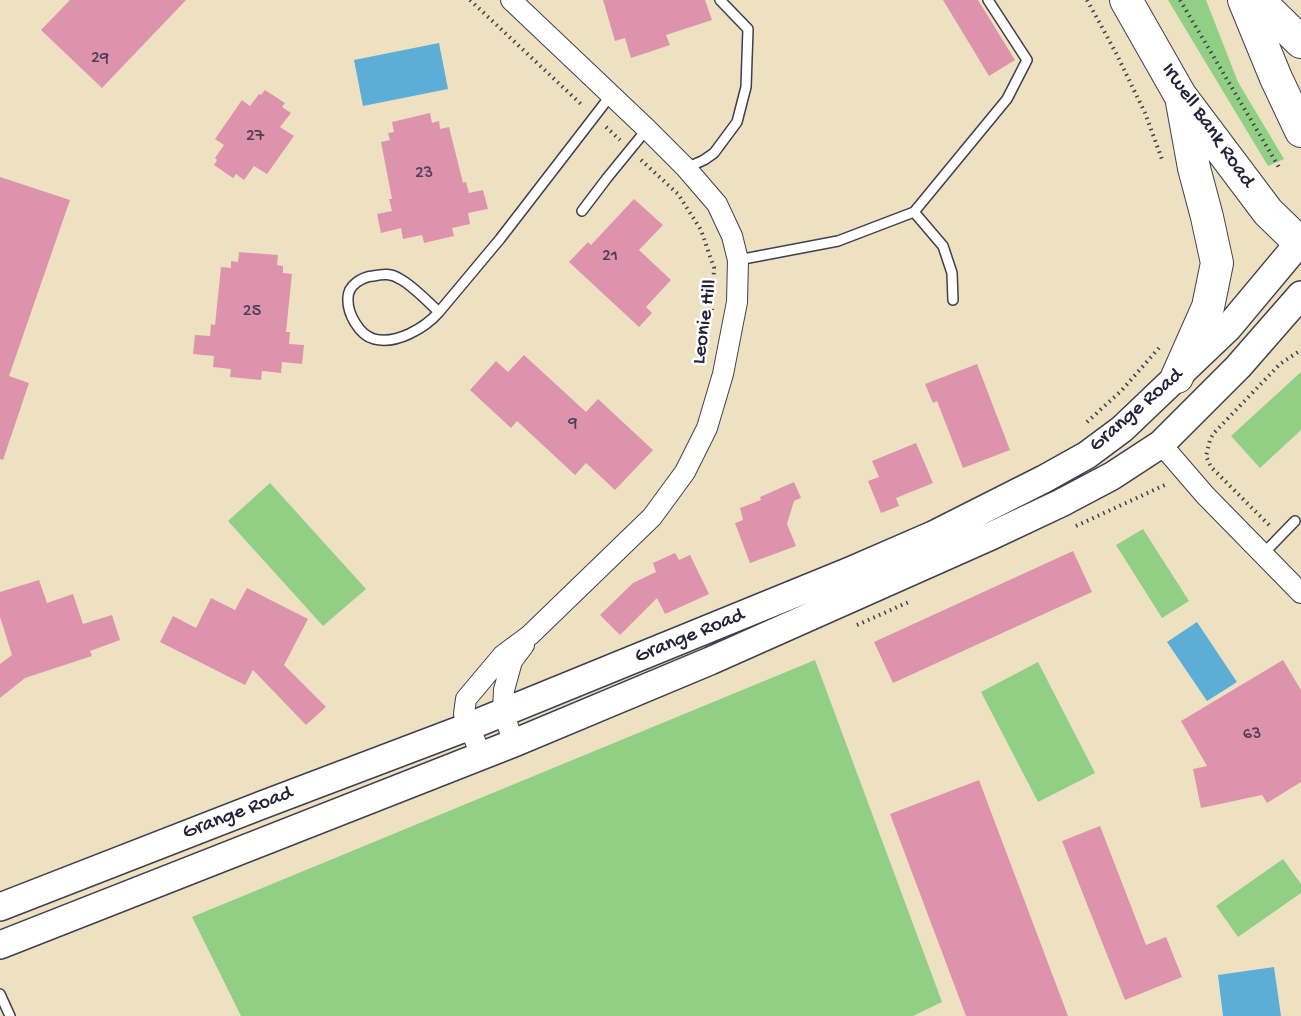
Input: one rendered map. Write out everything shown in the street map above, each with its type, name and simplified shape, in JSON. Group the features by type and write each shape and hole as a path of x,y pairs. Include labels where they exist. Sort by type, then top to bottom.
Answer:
{"main road":[{"name":"Irwell Bank Road","path":"1126,0 1180,95 1268,212 1300,243"},
{"path":"1244,0 1301,131"},
{"path":"1258,0 1301,42"},
{"path":"1177,377 1208,307 1217,263 1208,217 1194,168 1180,95"},
{"name":"Grange Road","path":"0,907 469,726 840,576 933,535 1044,479 1087,455 1122,429 1228,328 1300,243"},
{"name":"Grange Road","path":"0,945 514,743 710,661 1062,503 1112,476 1161,444 1238,367 1301,295"}],"street":[{"name":"Leonie Hill","path":"481,755 464,714 466,699 503,655 530,635 652,517 685,472 707,428 723,374 737,302 738,260 732,236 717,204 686,168 647,129 511,0"},
{"path":"1161,444 1205,495 1301,592"},
{"name":"Leonie Hill","path":"514,743 503,712 504,690 512,661 530,635"}],"lane":[{"path":"686,168 714,153 737,122 746,87 748,29 720,0"},
{"path":"738,260 838,241 914,212 1007,99 1027,60 988,0"},
{"path":"439,312 400,279 387,274 365,277 354,284 348,297 351,315 360,331 373,339 390,340 411,334 432,319 439,312 500,240 610,95"},
{"path":"582,211 647,129"},
{"path":"914,212 943,246 952,273 953,300"},
{"path":"1263,554 1295,521"},
{"path":"0,994 10,1016"}],"path":[{"path":"470,0 678,194 701,230 714,268 712,312"},
{"path":"1087,0 1145,113 1166,168"},
{"path":"1180,0 1280,169"},
{"path":"1280,537 1211,466 1206,456 1213,434 1280,364 1301,350"}],"green space":[{"path":"1168,0 1206,0 1238,82 1284,159 1268,166"},
{"path":"1301,372 1301,430 1260,468 1231,436"},
{"path":"270,483 366,589 323,626 228,521"},
{"path":"1143,529 1189,601 1162,618 1116,545"},
{"path":"815,660 942,1002 913,1016 241,1016 192,917"},
{"path":"1038,662 1095,773 1038,802 981,692"},
{"path":"1283,859 1301,884 1301,893 1238,937 1216,906"}],"water":[{"path":"439,43 448,89 363,106 354,60"},
{"path":"1197,622 1237,682 1207,701 1167,642"},
{"path":"1274,967 1281,1016 1223,1016 1218,975"}],"building":[{"path":"70,0 186,0 102,88 41,30"},
{"path":"603,0 705,0 712,20 666,35 670,45 631,58 625,38 615,41"},
{"path":"943,0 978,0 1015,60 989,76"},
{"path":"265,90 285,103 282,107 291,113 280,127 294,136 267,174 254,166 244,180 236,174 233,178 214,165 217,160 215,158 224,145 215,139 242,100 250,106"},
{"path":"430,113 432,123 439,121 440,129 449,127 463,183 466,182 469,193 483,190 488,209 468,213 470,224 452,228 454,236 424,243 422,235 403,239 401,228 381,233 377,214 392,211 389,199 392,199 381,142 390,140 388,133 394,132 392,122"},
{"path":"0,177 70,200 9,376 29,383 3,460 0,459"},
{"path":"634,199 663,225 639,250 671,280 646,307 652,313 639,327 569,262 588,242 591,245"},
{"path":"239,252 278,255 277,265 283,266 283,273 292,274 286,332 290,332 289,344 304,345 302,364 282,362 281,373 262,371 261,380 230,377 231,369 213,367 214,356 193,354 195,335 210,336 211,324 215,325 221,267 231,268 231,261 238,262"},
{"path":"524,355 586,412 598,399 653,450 615,490 586,463 575,475 517,421 511,428 470,390 496,361 508,372"},
{"path":"977,364 1010,450 963,468 937,401 933,403 925,384"},
{"path":"916,443 933,483 896,498 899,506 881,513 868,481 879,477 872,461"},
{"path":"794,482 801,498 794,501 787,524 796,546 750,563 735,523 743,520 740,508 761,500 760,497"},
{"path":"1073,551 1092,592 893,683 874,642"},
{"path":"675,553 679,560 690,555 709,594 665,614 657,598 620,635 600,615 633,583 656,572 653,563"},
{"path":"39,580 47,603 73,594 83,624 112,615 120,640 90,651 92,656 25,678 0,698 0,664 12,655 0,617 0,592"},
{"path":"247,588 308,619 284,665 326,707 306,725 253,670 245,685 160,642 173,616 196,628 211,598 235,610"},
{"path":"1283,660 1301,690 1301,782 1267,803 1262,795 1201,808 1193,769 1207,766 1181,721"},
{"path":"979,780 1068,1016 966,1016 890,814"},
{"path":"1100,826 1146,945 1166,937 1182,977 1125,1000 1062,841"}]}
